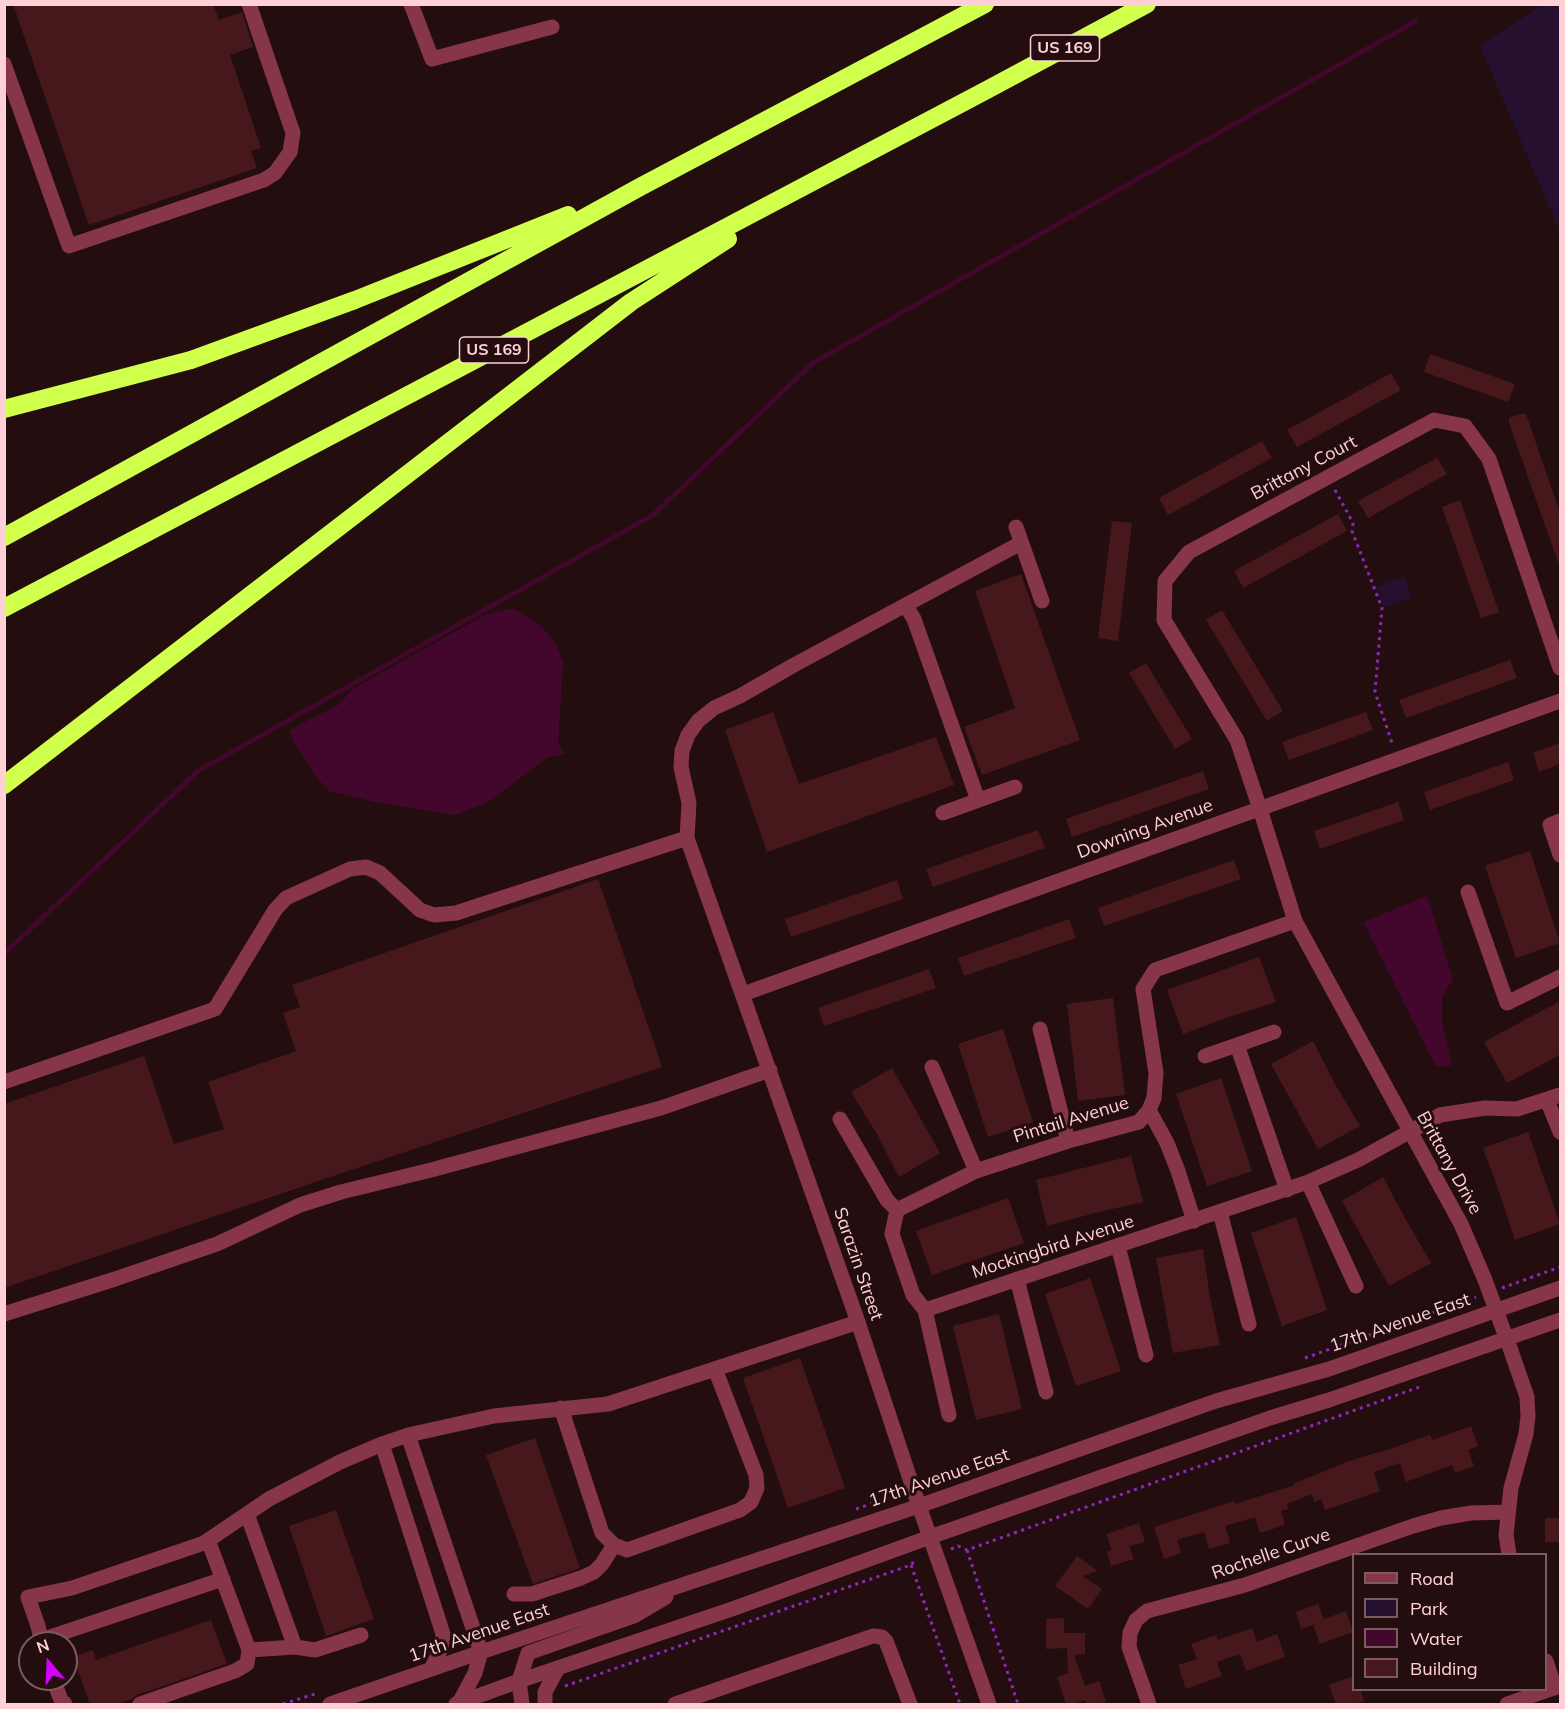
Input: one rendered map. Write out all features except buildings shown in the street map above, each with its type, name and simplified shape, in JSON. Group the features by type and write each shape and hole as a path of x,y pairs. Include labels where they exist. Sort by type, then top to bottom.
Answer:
{"highway":[{"path":"4,537 640,187 985,4"},
{"name":"US 169","path":"4,608 983,93 1147,4"},
{"path":"4,785 631,302 762,216 983,93"},
{"path":"4,410 191,360 356,300 640,187"}],"street":[{"path":"5,67 69,246 264,180 275,172 290,152 293,133 249,4"},
{"path":"411,4 432,59 552,27"},
{"name":"Brittany Court","path":"1260,809 1237,740 1164,620 1165,581 1189,552 1434,420 1465,426 1489,459 1560,668"},
{"path":"1016,527 1042,601"},
{"path":"4,1082 215,1009 275,910 286,898 350,869 366,867 380,873 420,910 434,915 456,913 687,838 689,803 681,767 682,751 688,735 698,721 714,708 1021,543"},
{"path":"906,606 914,619 978,800"},
{"name":"Downing Avenue","path":"743,994 1560,701"},
{"path":"943,813 1015,787"},
{"name":"Brittany Drive","path":"1260,809 1295,921 1461,1224 1497,1310 1527,1397 1526,1434 1507,1512 1506,1535 1509,1553"},
{"path":"1555,823 1560,855"},
{"name":"Sarazin Street","path":"687,838 858,1322 919,1506 989,1704"},
{"path":"1468,892 1507,1003 1560,977"},
{"name":"Pintail Avenue","path":"897,1210 976,1171 1068,1141 1139,1122 1149,1110 1154,1098 1156,1073 1143,989 1155,970 1295,921"},
{"path":"1040,1029 1068,1141"},
{"path":"1205,1056 1274,1032"},
{"path":"1237,1045 1287,1190"},
{"path":"932,1067 976,1171"},
{"path":"4,1314 217,1244 300,1205 385,1180 431,1170 661,1108 770,1070"},
{"path":"1554,1098 1560,1132"},
{"name":"Mockingbird Avenue","path":"925,1310 1287,1190 1358,1160 1440,1114 1485,1108 1517,1109 1554,1098"},
{"path":"1149,1110 1167,1143 1194,1221"},
{"path":"840,1119 887,1200 897,1210 892,1234 913,1295 925,1310 949,1415"},
{"path":"1308,1182 1356,1286"},
{"path":"1220,1212 1250,1324"},
{"path":"1118,1246 1146,1355"},
{"path":"1017,1279 1046,1392"},
{"name":"17th Avenue East","path":"330,1704 919,1506 1216,1401 1329,1369 1560,1288"},
{"path":"458,1704 1270,1418 1329,1400 1560,1320"},
{"path":"39,1631 28,1597 72,1588 204,1543 279,1493 382,1444 408,1435 494,1416 608,1404 858,1322"},
{"path":"561,1408 602,1533 614,1545 627,1550 740,1510 750,1502 757,1488 756,1475 715,1369"},
{"path":"408,1435 481,1652 475,1674 458,1704"},
{"path":"382,1444 443,1634 441,1649 431,1669"},
{"name":"Rochelle Curve","path":"1149,1704 1129,1647 1130,1633 1136,1620 1147,1611 1245,1585 1441,1518 1471,1513 1507,1512"},
{"path":"247,1514 295,1647"},
{"path":"140,1704 235,1671 247,1664 249,1650 208,1540"},
{"path":"514,1594 532,1594 582,1578 594,1572 602,1564 614,1545"},
{"path":"73,1631 223,1579"},
{"path":"522,1704 519,1681 528,1653 634,1616 694,1581"},
{"path":"249,1650 295,1647 315,1650 361,1635"},
{"path":"675,1704 873,1636 882,1637 886,1641 910,1704"},
{"path":"1547,1665 1558,1687"},
{"path":"545,1704 546,1692 558,1668"},
{"path":"58,1691 65,1704"},
{"path":"1507,1704 1546,1691"}],"path":[{"path":"1328,477 1353,523 1352,531 1382,608 1375,692 1397,759"},
{"path":"958,1546 967,1550 1422,1386"},
{"path":"967,1550 1018,1704"},
{"path":"911,1565 960,1704"}],"green space":[{"path":"1542,5 1560,5 1560,232 1480,46"},
{"path":"1404,577 1412,597 1384,608 1376,587"}],"water":[{"path":"513,608 542,627 556,643 563,664 558,744 565,754 548,757 488,802 455,815 379,803 329,791 318,779 293,741 290,731 338,705 354,688 483,616"},
{"path":"1427,896 1453,979 1442,998 1442,1022 1452,1065 1436,1067 1363,922"}],"waterway":[{"path":"4,954 198,771 653,515 813,363 1416,21"}]}
